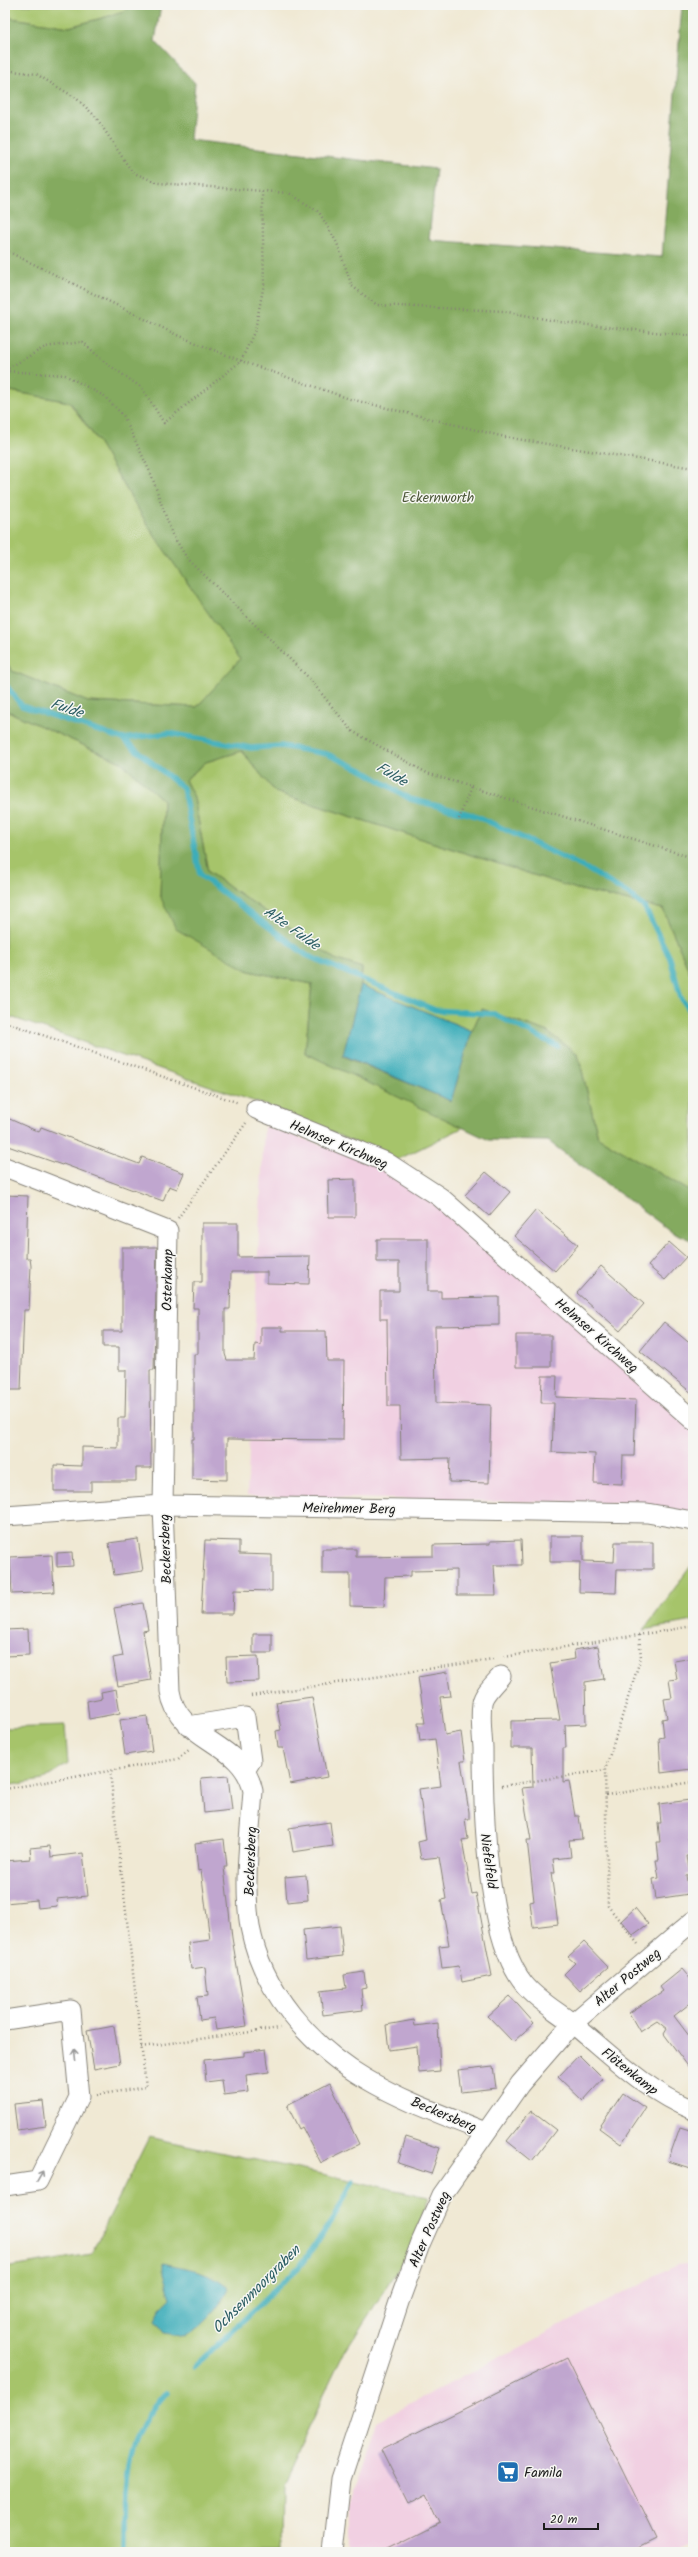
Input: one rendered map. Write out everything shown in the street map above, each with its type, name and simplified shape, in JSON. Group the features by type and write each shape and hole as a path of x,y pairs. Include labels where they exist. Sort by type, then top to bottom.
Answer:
{"street":[{"name":"Helmser Kirchweg","path":"256,1109 386,1162 440,1197 693,1420"},
{"name":"Osterkamp","path":"5,1167 168,1231 163,1505"},
{"name":"Meirehmer Berg","path":"5,1516 163,1505 647,1513 693,1521"},
{"name":"Beckersberg","path":"163,1505 170,1691 178,1713 188,1726 230,1754 246,1769 253,1791 248,1878 252,1932 262,1965 272,1986 300,2025 320,2044 366,2079 432,2111 485,2132"},
{"name":"Niefelfeld","path":"501,1676 482,1701 484,1834 498,1917 505,1943 523,1983 536,1997 572,2024"},
{"path":"188,1726 245,1717 251,1761 246,1769"},
{"name":"Alter Postweg","path":"333,2552 341,2479 399,2302 421,2242 442,2195 520,2084 572,2024 693,1921"},
{"path":"5,2020 71,2010 79,2097 38,2181 5,2186"},
{"name":"Flötenkamp","path":"572,2024 632,2076 661,2095 693,2110"}],"path":[{"path":"5,70 36,74 76,98 96,117 132,172 158,183 289,194 319,212 337,243 352,286 377,305 503,311 560,322 693,336"},
{"path":"5,370 44,347 83,342 102,360 142,388 164,423 241,360 255,330 264,284 262,191"},
{"path":"5,250 179,336 350,399 505,437 693,468"},
{"path":"5,370 65,375 104,396 123,415 151,474 172,534 187,558 308,677 352,731 427,773 693,858"},
{"path":"459,819 471,787"},
{"path":"5,1022 256,1109 168,1231"},
{"path":"252,1696 693,1626"},
{"path":"639,1635 641,1658 605,1770 608,1906 650,1958"},
{"path":"5,1789 178,1759 204,1737"},
{"path":"483,1788 605,1770"},
{"path":"79,2097 146,2087 110,1772"},
{"path":"606,1795 693,1782"},
{"path":"141,2047 300,2025"}],"shaded area":[{"path":"264,1126 386,1166 441,1205 693,1417 693,1513 643,1504 247,1496"},
{"path":"693,2263 693,2541 671,2552 348,2552 348,2503 376,2422 677,2265"}],"green space":[{"path":"5,5 130,5 124,12 69,27 5,17"},
{"name":"Eckernworth","path":"130,5 161,5 155,41 195,83 190,140 436,169 429,240 662,257 682,5 693,5 693,980 663,909 577,889 275,792 242,751 206,762 185,780 194,797 208,872 335,959 362,968 361,985 343,1056 451,1101 472,1031 482,1009 546,1031 578,1054 598,1137 693,1193 693,1241 672,1232 548,1141 489,1140 305,1053 312,984 249,971 176,929 160,896 163,800 121,762 5,710 5,660 12,671 88,702 197,707 240,659 150,529 97,440 70,402 5,390 5,17 69,27 124,12"},
{"path":"5,390 69,402 97,440 150,529 241,659 197,707 88,702 12,671 5,660"},
{"path":"5,710 121,762 163,800 160,896 249,971 312,984 305,1053 464,1127 397,1160 276,1109 5,1015"},
{"path":"242,751 275,792 577,889 663,909 693,980 693,1193 598,1137 578,1054 546,1031 482,1009 472,1031 361,985 362,968 335,959 208,872 194,797 185,780 206,762"},
{"path":"693,1563 693,1621 644,1630"},
{"path":"65,1726 68,1764 43,1780 5,1786 5,1728"},
{"path":"149,2137 429,2197 411,2249 341,2358 282,2483 281,2552 5,2552 5,2268 91,2254"}],"water":[{"path":"361,985 472,1031 451,1101 343,1055"},
{"path":"163,2263 198,2271 214,2277 229,2288 221,2302 210,2316 185,2337 164,2333 155,2321 161,2308 171,2298 163,2274"}],"building":[{"path":"5,1117 39,1132 41,1127 139,1164 142,1157 184,1173 177,1189 169,1186 163,1201 63,1164 62,1165 5,1145"},
{"path":"486,1172 510,1192 489,1216 465,1195"},
{"path":"355,1179 355,1217 329,1217 328,1180"},
{"path":"5,1195 28,1196 26,1258 30,1258 31,1266 29,1310 24,1310 21,1390 5,1390"},
{"path":"536,1210 578,1245 555,1271 514,1236"},
{"path":"202,1223 238,1223 238,1257 310,1256 309,1284 267,1283 267,1272 231,1272 230,1309 225,1309 225,1354 227,1360 254,1360 255,1344 261,1345 261,1327 282,1327 282,1331 326,1331 327,1361 344,1361 343,1440 227,1439 227,1480 192,1479 192,1439 194,1439 194,1354 198,1354 198,1308 193,1308 194,1282 202,1282"},
{"path":"377,1239 428,1239 428,1291 441,1291 441,1298 499,1297 499,1325 435,1326 436,1403 491,1405 489,1483 449,1482 450,1458 401,1459 400,1406 388,1406 387,1319 380,1319 380,1291 399,1291 399,1262 377,1262"},
{"path":"669,1242 686,1257 665,1280 648,1266"},
{"path":"122,1247 157,1247 154,1370 150,1370 151,1468 136,1468 136,1481 91,1481 91,1491 54,1491 54,1465 82,1466 82,1447 118,1448 118,1418 125,1418 126,1370 119,1370 119,1347 103,1347 103,1331 122,1331"},
{"path":"601,1266 644,1304 620,1331 577,1293"},
{"path":"664,1322 693,1346 693,1394 640,1351"},
{"path":"516,1335 551,1335 551,1367 516,1367"},
{"path":"542,1376 557,1376 556,1397 636,1400 634,1456 623,1456 622,1484 594,1483 595,1454 552,1452 554,1403 541,1403"},
{"path":"550,1536 583,1536 583,1561 614,1562 615,1542 653,1542 653,1569 617,1569 616,1593 579,1592 580,1562 550,1562"},
{"path":"138,1539 143,1571 114,1575 109,1543"},
{"path":"205,1540 239,1541 239,1554 272,1555 272,1591 234,1590 233,1614 201,1614"},
{"path":"521,1540 522,1565 494,1565 496,1595 457,1595 457,1570 411,1571 411,1576 385,1577 384,1607 350,1606 350,1574 322,1574 322,1549 356,1549 356,1557 433,1556 433,1545 490,1544 490,1541"},
{"path":"72,1552 73,1566 57,1567 57,1553"},
{"path":"52,1555 54,1592 12,1594 10,1557"},
{"path":"143,1603 148,1630 143,1631 151,1680 118,1686 113,1658 123,1656 114,1608"},
{"path":"28,1629 29,1655 5,1656 5,1630"},
{"path":"253,1634 272,1634 272,1653 253,1653"},
{"path":"598,1646 604,1679 585,1682 586,1724 565,1725 566,1748 563,1748 563,1782 569,1781 575,1816 579,1816 582,1839 569,1840 571,1857 553,1859 555,1873 551,1873 558,1924 533,1927 530,1902 534,1901 527,1840 531,1840 522,1788 533,1787 532,1748 511,1748 511,1721 560,1720 550,1663 575,1659 574,1650"},
{"path":"258,1656 259,1681 227,1682 226,1657"},
{"path":"693,1658 693,1752 689,1752 691,1769 661,1773 659,1738 664,1737 662,1719 667,1718 664,1699 672,1698 669,1680 677,1679 674,1661"},
{"path":"447,1672 451,1696 440,1697 445,1735 461,1732 465,1761 461,1761 469,1812 469,1819 465,1819 468,1839 462,1840 472,1894 476,1893 492,1976 462,1982 459,1966 442,1968 439,1946 449,1945 441,1900 446,1899 439,1857 421,1859 418,1842 426,1840 419,1789 441,1786 435,1739 420,1741 418,1723 425,1723 418,1677"},
{"path":"116,1689 120,1713 89,1719 87,1701 102,1698 101,1692"},
{"path":"312,1697 327,1777 290,1784 283,1748 278,1748 276,1731 281,1730 276,1702"},
{"path":"147,1716 152,1751 125,1755 120,1720"},
{"path":"228,1776 232,1810 204,1813 201,1778"},
{"path":"690,1800 692,1837 688,1838 691,1856 687,1856 690,1874 686,1875 689,1894 656,1899 653,1879 659,1878 656,1860 659,1860 657,1842 660,1842 658,1823 661,1823 659,1804"},
{"path":"330,1822 333,1846 293,1852 289,1828"},
{"path":"224,1839 227,1867 224,1867 232,1938 247,2026 216,2030 214,2018 200,2020 197,1997 208,1996 205,1967 191,1969 188,1943 210,1940 201,1870 198,1871 195,1843"},
{"path":"50,1846 51,1857 83,1853 88,1896 56,1899 57,1906 38,1908 37,1900 5,1903 5,1861 31,1859 30,1848"},
{"path":"306,1875 308,1900 287,1902 285,1877"},
{"path":"635,1908 648,1924 633,1935 621,1921"},
{"path":"340,1926 343,1956 306,1960 303,1930"},
{"path":"584,1942 608,1967 580,1991 564,1974 575,1963 568,1957"},
{"path":"682,1969 693,1982 693,2001 674,2016 693,2041 693,2073 664,2034 667,2029 657,2021 640,2032 629,2013 663,1991 660,1987"},
{"path":"364,1972 366,1988 361,1989 363,2010 323,2015 320,1991 346,1988 344,1975"},
{"path":"510,1996 534,2023 513,2042 488,2016"},
{"path":"414,2020 415,2026 438,2023 440,2071 419,2073 417,2046 389,2050 386,2025"},
{"path":"114,2026 120,2064 94,2069 87,2031"},
{"path":"266,2049 269,2072 246,2075 248,2092 224,2095 222,2080 206,2082 204,2060 244,2056 244,2052"},
{"path":"579,2055 603,2079 583,2101 558,2077"},
{"path":"493,2066 496,2088 461,2092 458,2070"},
{"path":"330,2083 359,2144 321,2163 302,2127 299,2129 287,2105"},
{"path":"623,2093 645,2108 621,2144 599,2128"},
{"path":"43,2101 46,2126 17,2130 14,2104"},
{"path":"531,2111 556,2130 532,2161 507,2141"},
{"path":"680,2127 693,2131 693,2169 668,2161"},
{"path":"406,2137 440,2148 431,2174 398,2163"},
{"name":"Famila","path":"567,2358 656,2539 630,2552 380,2552 440,2522 427,2494 408,2504 381,2450"}],"waterway":[{"name":"Fulde","path":"5,684 22,706 123,739 169,733 251,748 281,746 327,754 364,771 410,799 477,816 587,869 630,895 645,908 670,958 681,998 693,1015"},
{"name":"Alte Fulde","path":"123,739 183,788 200,875 306,955 435,1010 494,1014 557,1046"},
{"name":"Ochsenmoorgraben","path":"194,2367 300,2266 331,2223 353,2181"},
{"name":"Ochsenmoorgraben","path":"125,2552 126,2486 133,2448 152,2411 167,2392"}],"place":[{"name":"Famila","path":"508,2472"}]}
